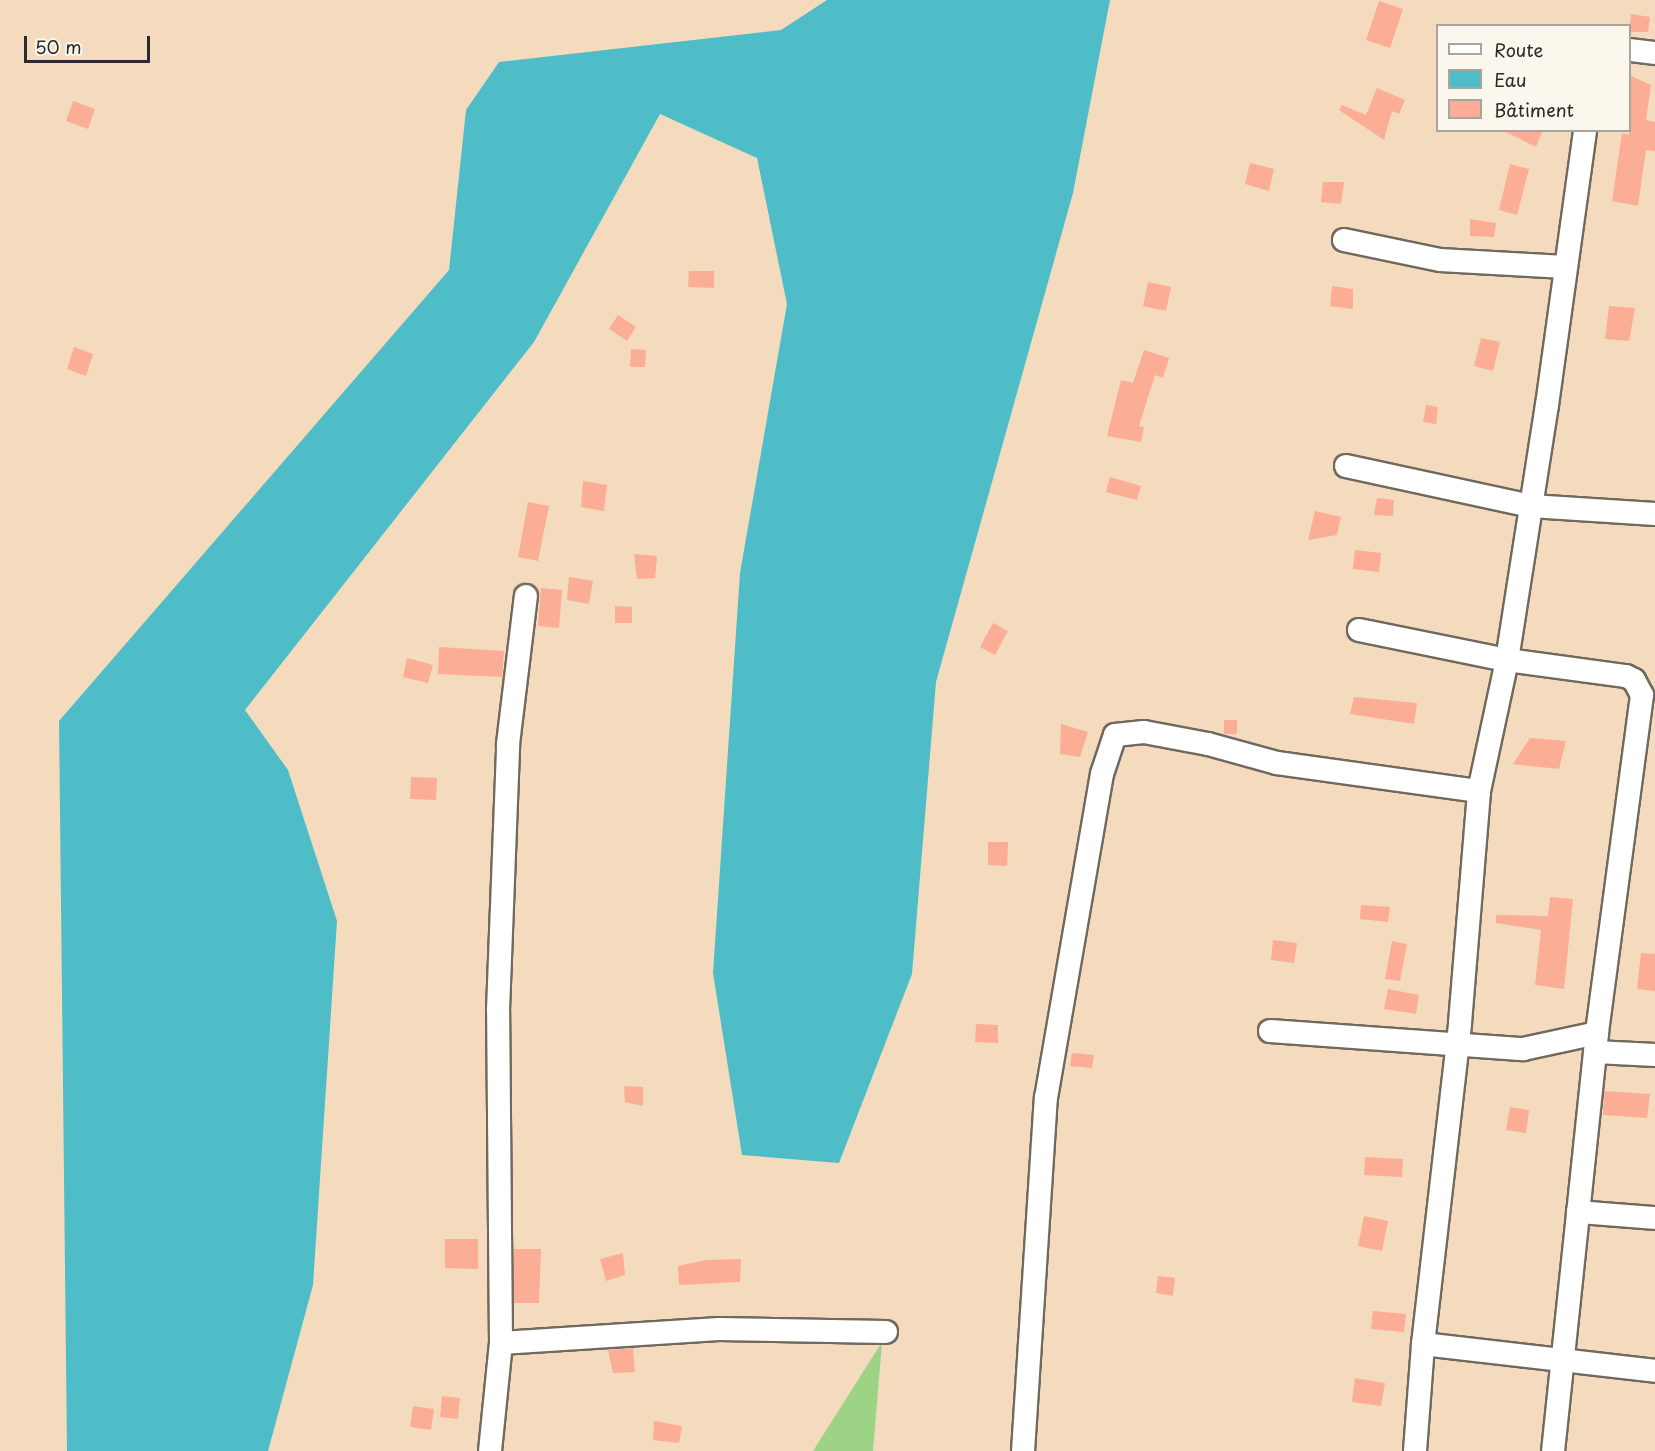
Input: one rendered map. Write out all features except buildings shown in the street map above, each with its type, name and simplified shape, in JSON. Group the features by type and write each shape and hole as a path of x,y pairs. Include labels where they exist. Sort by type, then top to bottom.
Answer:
{"street":[{"path":"1631,50 1655,53"},
{"path":"1415,1451 1423,1344 1458,1044 1479,791 1507,660 1585,132"},
{"path":"1344,240 1440,260 1565,267"},
{"path":"1346,466 1531,506 1655,514"},
{"path":"490,1451 501,1343 498,1010 508,744 526,597"},
{"path":"1359,630 1507,660 1626,676 1635,680 1642,694 1596,1043 1553,1451"},
{"path":"1023,1451 1046,1098 1102,774 1115,735 1144,732 1208,744 1277,763 1479,791"},
{"path":"1270,1031 1523,1049 1596,1043 1655,1055"},
{"path":"1578,1212 1655,1218"},
{"path":"501,1343 719,1329 886,1332"},
{"path":"1423,1344 1655,1371"}],"green space":[{"path":"882,1342 873,1451 813,1451"}],"water":[{"path":"827,0 1110,0 1073,193 936,682 912,974 839,1163 742,1155 713,973 740,573 787,304 757,158 660,114 534,342 245,710 288,770 337,921 313,1285 268,1451 67,1451 59,721 449,270 466,110 499,62 781,30"}]}
